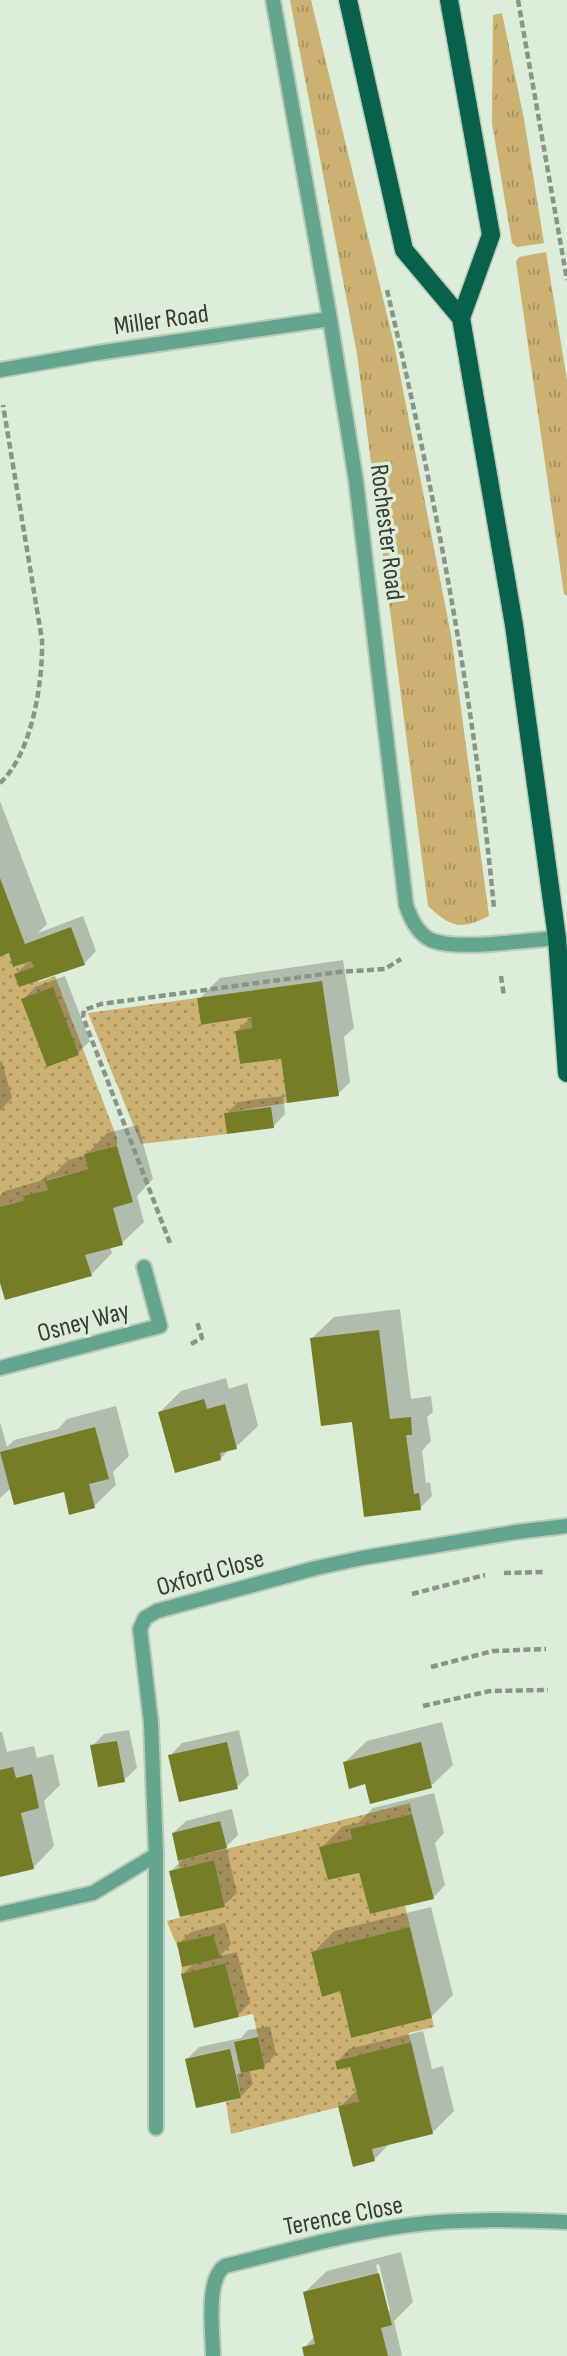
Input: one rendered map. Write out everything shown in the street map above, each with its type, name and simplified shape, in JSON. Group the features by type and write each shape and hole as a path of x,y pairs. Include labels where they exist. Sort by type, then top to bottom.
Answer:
{"main road":[{"path":"348,0 404,250 461,318"},
{"path":"449,0 491,235 461,318 514,625 556,938 567,1073"}],"street":[{"name":"Rochester Road","path":"273,0 356,481 404,896 413,922 432,940 454,944 556,938"},
{"name":"Miller Road","path":"0,370 330,319"},
{"name":"Osney Way","path":"0,1368 160,1326 144,1267"},
{"name":"Oxford Close","path":"156,2128 156,1856 151,1723 140,1629 145,1618 157,1611 316,1568 456,1542 567,1526"},
{"path":"0,1914 93,1893 156,1856"},
{"name":"Terence Close","path":"213,2356 213,2283 218,2271 225,2266 329,2240 411,2225 463,2221 567,2222"}],"path":[{"path":"518,0 567,280"},
{"path":"384,277 417,419 454,612 487,834 503,996"},
{"path":"0,783 10,773 23,750 43,666 42,640 1,394"},
{"path":"172,1248 83,1017 84,1010 101,1004 339,972 384,969 407,954"},
{"path":"412,1594 494,1573 545,1572"},
{"path":"431,1667 493,1651 546,1649"},
{"path":"423,1706 490,1691 548,1690"}],"green space":[{"path":"290,0 311,0 394,344 451,635 489,916 470,924 456,924 443,919 428,906 357,354"},
{"path":"502,13 524,119 544,243 517,247 512,243 492,123 493,15"},
{"path":"546,252 567,380 567,596 564,594 516,262 519,257"},
{"path":"26,947 39,982 55,976 117,1138 117,1146 84,1154 88,1169 46,1180 48,1190 24,1196 25,1200 0,1207 0,957"},
{"path":"197,998 201,1025 251,1017 252,1028 235,1031 240,1064 281,1059 287,1103 225,1113 227,1134 141,1144 88,1013"},
{"path":"410,1803 412,1814 350,1829 352,1839 320,1848 328,1880 359,1873 370,1914 405,1906 410,1927 311,1953 322,1996 340,1991 351,2038 432,2018 434,2027 408,2033 411,2042 335,2061 337,2070 350,2067 359,2102 231,2134 226,2102 241,2098 237,2074 265,2067 253,2014 239,2017 225,1963 181,1974 180,1954 167,1921 225,1906 214,1860 180,1868 178,1861"}],"building":[{"path":"0,878 25,944 71,927 85,965 19,987 14,974 34,967 31,961 13,967 9,953 0,957"},
{"path":"322,981 339,1096 287,1103 281,1059 240,1064 235,1031 252,1028 251,1017 201,1025 197,998"},
{"path":"53,987 79,1055 47,1067 21,999"},
{"path":"271,1107 274,1128 227,1134 224,1113"},
{"path":"117,1146 133,1202 113,1208 123,1245 85,1255 92,1276 5,1300 0,1283 0,1207 25,1200 23,1196 48,1190 45,1181 88,1169 84,1154"},
{"path":"379,1330 390,1419 411,1417 412,1435 406,1435 414,1494 419,1493 421,1510 364,1517 352,1422 321,1426 310,1338"},
{"path":"204,1399 207,1409 225,1404 237,1449 220,1453 221,1460 175,1473 158,1412"},
{"path":"95,1427 109,1479 89,1484 95,1508 69,1515 64,1492 14,1505 0,1452"},
{"path":"117,1741 125,1782 98,1787 90,1745"},
{"path":"227,1742 238,1789 179,1802 168,1755"},
{"path":"421,1742 432,1788 370,1804 365,1784 349,1789 343,1762"},
{"path":"13,1767 16,1778 32,1774 39,1808 21,1813 34,1869 0,1877 0,1770"},
{"path":"412,1814 434,1899 370,1914 359,1873 328,1880 319,1847 352,1839 350,1829"},
{"path":"220,1821 227,1848 178,1861 172,1833"},
{"path":"214,1860 225,1907 180,1917 169,1871"},
{"path":"410,1927 432,2018 351,2038 340,1991 322,1997 311,1952"},
{"path":"213,1935 220,1958 182,1967 177,1943"},
{"path":"225,1963 239,2017 194,2028 181,1974"},
{"path":"258,2037 265,2068 241,2073 234,2042"},
{"path":"411,2042 433,2134 372,2149 375,2161 353,2167 338,2106 359,2102 350,2067 337,2070 335,2061"},
{"path":"230,2049 241,2098 196,2108 185,2059"},
{"path":"379,2273 392,2325 381,2328 388,2356 304,2356 302,2347 315,2344 303,2292"}]}
